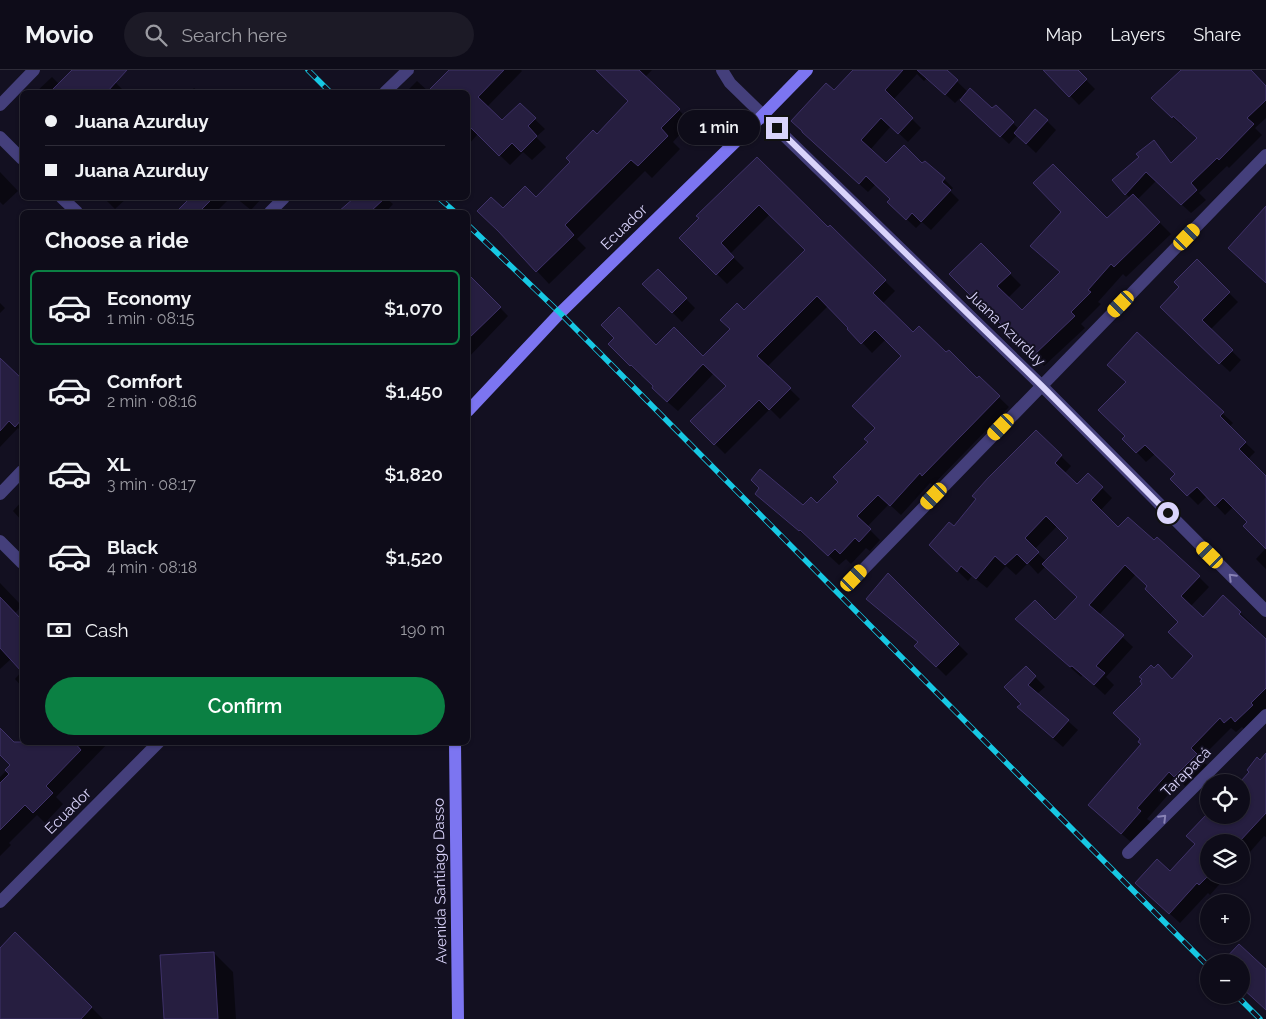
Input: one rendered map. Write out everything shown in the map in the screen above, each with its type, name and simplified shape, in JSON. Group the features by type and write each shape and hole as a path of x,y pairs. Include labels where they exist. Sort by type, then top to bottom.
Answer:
{"main road":[{"name":"Ecuador","path":"470,409 560,313 807,70"},
{"name":"Avenida Santiago Dasso","path":"455,745 458,1019"}],"street":[{"path":"0,105 34,70"},
{"path":"387,90 408,70"},
{"name":"Juana Azurduy","path":"722,70 730,83 1042,386 1266,611"},
{"path":"0,137 20,157"},
{"path":"854,578 1266,155"},
{"path":"64,200 75,210"},
{"path":"272,210 282,200"},
{"path":"0,494 20,473"},
{"path":"0,541 20,561"},
{"name":"Tarapacá","path":"1128,852 1266,715"},
{"name":"Ecuador","path":"0,902 156,745"}],"building":[{"path":"72,70 127,70 109,90 52,90"},
{"path":"449,70 504,70 478,97 502,120 520,103 536,118 528,126 537,136 521,152 512,143 499,156 470,127 470,90 429,90"},
{"path":"596,70 639,70 680,109 661,128 668,136 638,166 631,160 565,225 574,235 536,272 477,211 491,197 503,208 525,186 536,197 570,162 566,158 593,130 597,134 628,101"},
{"path":"853,70 903,70 885,90 913,118 898,134 881,118 861,140 886,163 904,145 922,163 925,161 945,178 942,182 951,190 921,222 912,213 906,220 887,202 890,199 866,176 859,184 791,121 826,83 834,90"},
{"path":"917,70 947,70 958,80 945,95"},
{"path":"1043,70 1078,70 1087,79 1069,97"},
{"path":"1181,70 1251,70 1266,86 1266,100 1247,118 1254,124 1219,160 1217,158 1191,183 1197,190 1181,205 1146,172 1125,195 1112,180 1139,157 1136,154 1154,140 1171,163 1197,138 1151,98"},
{"path":"970,88 992,108 996,105 1014,122 1000,137 960,100"},
{"path":"1035,109 1048,120 1026,144 1014,133"},
{"path":"757,157 828,227 830,225 886,280 873,293 913,332 919,326 946,352 949,350 977,378 979,376 1000,396 922,476 920,473 890,506 878,495 857,516 871,529 859,542 855,538 840,554 835,549 828,556 800,530 755,494 759,488 751,480 760,469 803,505 811,497 817,503 838,482 833,477 868,442 864,439 875,428 852,406 901,356 875,330 861,344 817,296 757,356 791,388 769,410 759,400 714,445 690,421 726,386 703,364 667,402 652,388 653,386 608,344 614,338 601,325 619,307 656,345 674,327 703,356 730,329 720,320 737,303 744,310 805,250 759,205 721,243 734,257 716,275 679,238 699,218 696,216"},
{"path":"1053,164 1107,218 1133,194 1160,222 1114,267 1111,264 1088,290 1091,292 1071,312 1075,316 1033,356 997,320 994,323 980,309 982,307 949,274 981,243 1011,273 997,286 1022,310 1060,272 1030,246 1061,212 1033,183"},
{"path":"188,200 211,200 201,210 178,210"},
{"path":"352,200 383,200 372,210 340,210"},
{"path":"1266,206 1266,283 1228,248"},
{"path":"1197,259 1230,292 1202,320 1233,350 1219,364 1160,307 1179,287 1174,282"},
{"path":"658,269 687,298 672,313 642,284"},
{"path":"470,276 501,307 470,337"},
{"path":"1137,332 1224,412 1220,416 1246,442 1239,449 1266,476 1266,549 1243,526 1247,522 1223,498 1215,506 1197,487 1187,496 1170,479 1175,474 1145,445 1136,453 1122,439 1125,436 1098,410 1126,382 1107,365"},
{"path":"0,358 20,377 20,421 15,427 9,421 0,431"},
{"path":"1036,430 1062,455 1055,463 1077,484 1088,473 1103,487 1091,500 1118,527 1128,517 1154,540 1157,537 1200,576 1181,596 1203,617 1223,595 1241,612 1239,614 1266,639 1266,688 1251,703 1253,705 1235,722 1231,717 1224,723 1220,718 1191,748 1197,754 1174,777 1169,772 1137,808 1141,811 1121,834 1088,805 1141,744 1138,742 1140,739 1113,713 1142,684 1140,681 1142,679 1139,677 1151,665 1154,668 1158,664 1172,679 1193,656 1168,632 1178,622 1145,589 1147,586 1125,565 1089,605 1124,635 1096,666 1105,673 1094,685 1072,666 1070,667 1015,619 1035,600 1055,620 1077,597 1042,564 1068,538 1046,516 1025,538 1039,552 1027,564 1017,554 1005,565 995,556 976,579 961,566 957,572 929,545 949,522 954,526 976,499 972,496"},
{"path":"888,573 959,644 936,667 914,646 918,642 866,599"},
{"path":"0,597 20,618 20,670 0,648"},
{"path":"1026,666 1036,676 1028,685 1069,720 1053,738 1017,707 1021,704 1004,687"},
{"path":"0,728 14,742 20,742 20,745 77,745 81,750 46,786 53,793 33,813 25,805 0,830 0,783 9,774 5,770 10,765 0,755"},
{"path":"1266,753 1266,813 1246,834 1200,834 1200,884 1197,883 1169,914 1135,883 1157,859 1170,871 1195,844 1186,836 1200,821 1200,824 1250,824 1250,774 1247,774 1249,772 1247,770 1257,757 1260,760"},
{"path":"15,932 92,1007 81,1019 0,1019 0,948"},
{"path":"1239,944 1250,954 1230,954"},
{"path":"214,952 218,1019 164,1019 160,955"},
{"path":"1250,954 1266,969 1266,1010 1250,995"}],"railway":[{"path":"308,70 328,90"},
{"path":"441,200 453,210"},
{"path":"470,227 560,313 1200,958"},
{"path":"1245,1004 1260,1019"}],"route":[{"path":"777,128 1042,386 1168,513"}]}
